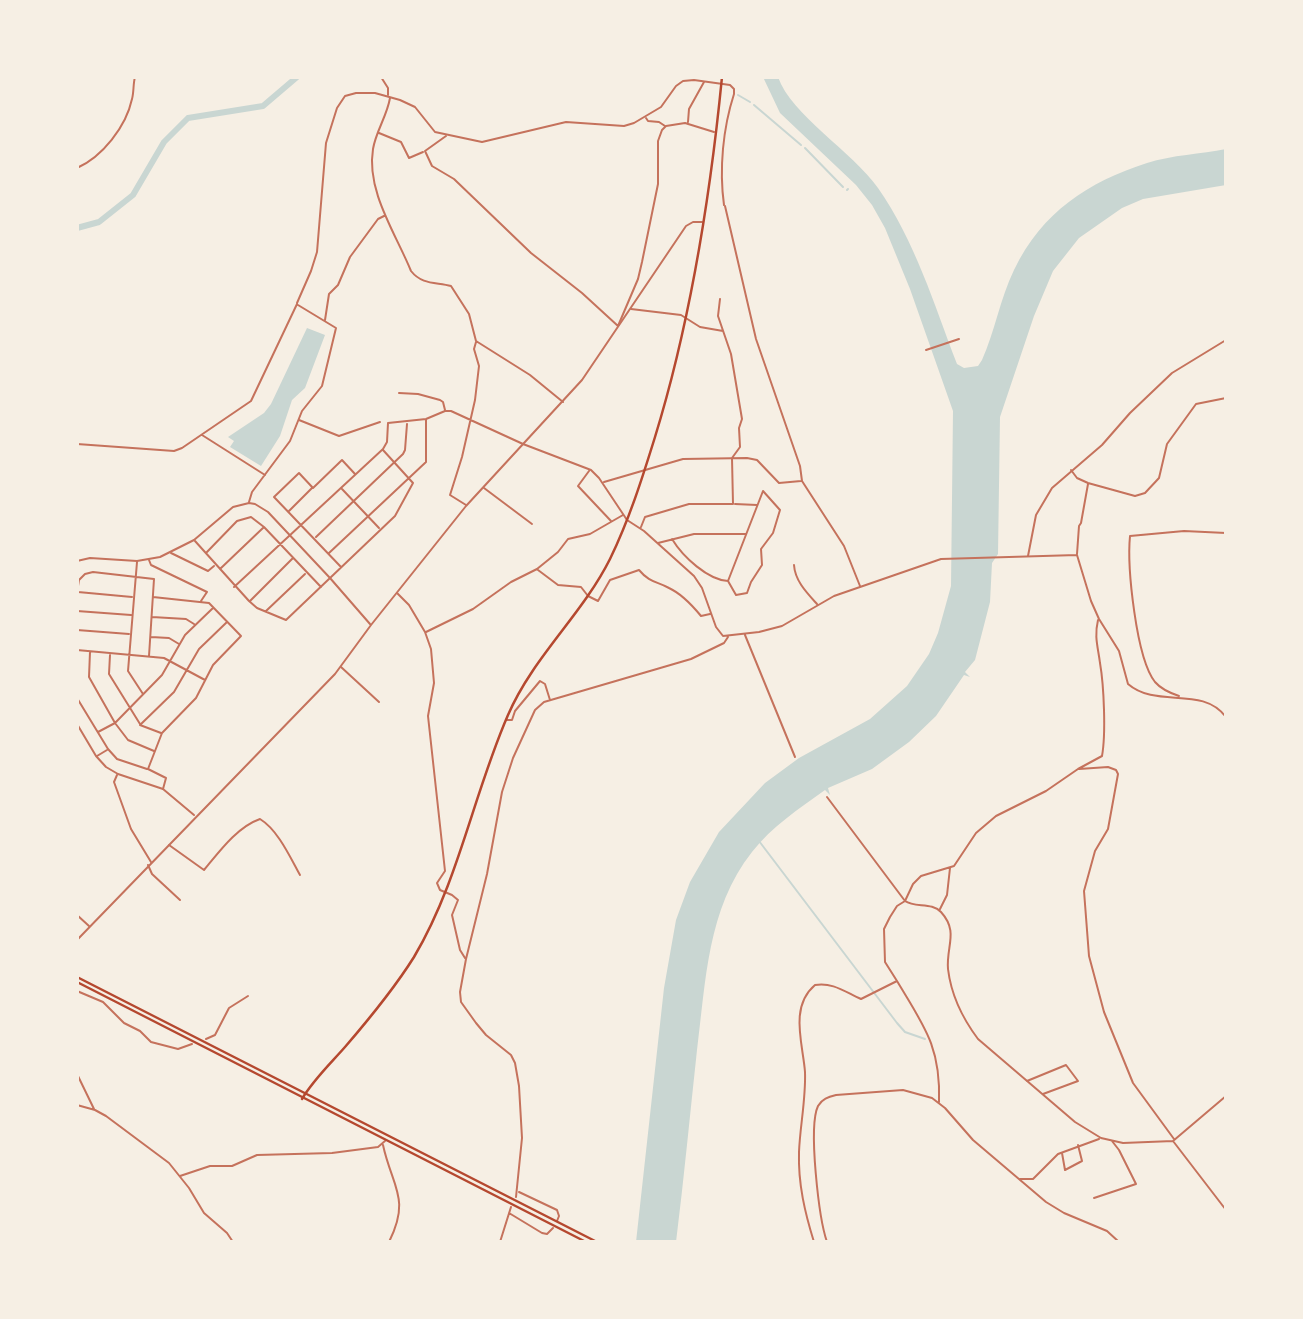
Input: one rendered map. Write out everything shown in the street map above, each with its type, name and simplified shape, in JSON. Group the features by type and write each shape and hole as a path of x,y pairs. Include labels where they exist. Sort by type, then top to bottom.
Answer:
{"main road":[{"path":"302,1098 404,973 423,941 445,892 506,720 532,672 588,596 609,561 627,520 669,390 686,317 711,179 722,77"},
{"path":"77,977 305,1093 386,1140 597,1242"},
{"path":"77,982 586,1242"}],"street":[{"path":"77,168 99,154 117,131 132,101 135,77"},
{"path":"381,77 389,97 374,144 371,164 385,215 414,275 426,282 448,285 454,289 469,314 476,341 474,349 478,384 462,457 450,495 467,506"},
{"path":"77,444 174,451 251,401 315,262 323,161 337,108 341,100 350,94 376,93 389,97 415,107 431,129 482,142 566,122 624,125 645,117 666,103 682,81 722,83 734,89 726,122 722,190 756,339 800,466 802,481 844,546 860,586"},
{"path":"688,124 689,109 704,81"},
{"path":"645,117 648,121 666,126 688,124 717,133"},
{"path":"618,326 638,279 658,184 659,136 666,126"},
{"path":"378,133 401,142 409,158 425,152 447,135"},
{"path":"425,152 432,166 454,179 531,253 573,285 618,326"},
{"path":"325,321 329,294 338,285 350,257 378,219 385,215"},
{"path":"77,940 195,816 315,697 467,506 589,371 686,226 692,222 703,222"},
{"path":"720,299 718,316 731,354 742,419 740,447 732,458 733,504"},
{"path":"249,503 252,492 290,442 302,411 323,386 336,328 297,304"},
{"path":"630,308 686,317 700,327 724,331"},
{"path":"926,349 959,339"},
{"path":"1028,556 1032,529 1040,506 1052,488 1102,446 1130,413 1172,373 1226,340"},
{"path":"476,341 530,375 563,402"},
{"path":"399,393 418,394 440,400 445,411"},
{"path":"1071,470 1077,478 1088,483 1135,496 1145,493 1159,478 1167,444 1196,404 1226,398"},
{"path":"234,587 383,449 387,442 388,423 426,419 445,411 590,470 627,520 641,528 694,576 702,588 719,633 728,637 782,625 834,596 947,557 1077,555"},
{"path":"299,419 339,436 380,422"},
{"path":"328,554 426,462 426,419"},
{"path":"314,539 395,463 405,450 407,422"},
{"path":"201,435 265,475"},
{"path":"194,540 249,601 286,620 395,516 413,483 383,449"},
{"path":"602,483 683,459 732,458 757,460 779,483 802,481"},
{"path":"288,512 341,460 355,474"},
{"path":"590,470 578,486 611,522"},
{"path":"313,488 299,473 274,497 342,567"},
{"path":"1088,483 1079,526 1077,555 1083,581 1099,619 1119,651 1128,684 1151,696 1209,702 1226,717"},
{"path":"483,487 532,524"},
{"path":"341,488 380,529"},
{"path":"672,539 681,554 713,578 728,581 736,595 747,593 762,565 761,549 773,533 780,510 763,491 728,581"},
{"path":"77,561 90,558 137,561 172,553 194,540 233,507 249,503 261,506 268,512 371,625"},
{"path":"641,528 645,517 689,505 758,505"},
{"path":"425,632 472,609 511,582 537,569 558,552 568,539 590,534 623,515"},
{"path":"205,553 242,518 251,517 264,527 321,587"},
{"path":"219,570 264,527"},
{"path":"1183,698 1171,694 1155,681 1142,651 1132,600 1130,536 1184,531 1226,533"},
{"path":"657,543 694,534 747,534"},
{"path":"172,553 208,571 215,565"},
{"path":"249,601 293,558"},
{"path":"148,559 151,565 207,592 201,601"},
{"path":"137,561 128,671 143,694"},
{"path":"794,565 794,576 818,605"},
{"path":"537,569 558,585 581,587 588,596 598,601 610,580 639,570 650,582 662,584 681,595 701,616 711,613"},
{"path":"265,611 307,572"},
{"path":"134,597 77,592 79,580 89,573 154,579 149,656"},
{"path":"397,592 409,605 425,632 431,649 435,675 428,716 445,872 436,883 440,890 458,901 452,915 460,950 466,959"},
{"path":"148,769 162,733 196,698 213,665 241,636 213,607 201,601 153,597"},
{"path":"98,732 115,723 162,675 180,644 213,607"},
{"path":"77,611 132,615"},
{"path":"150,617 186,619 195,625"},
{"path":"939,1102 939,1070 935,1053 919,1017 885,962 884,929 897,906 905,901 920,876 955,865 976,833 996,816 1046,791 1078,769 1099,759 1103,753 1102,681 1095,641 1099,619"},
{"path":"140,725 174,692 199,649 227,622"},
{"path":"77,630 130,634"},
{"path":"745,634 794,757"},
{"path":"150,637 169,638 180,644"},
{"path":"516,1197 522,1138 516,1068 511,1055 486,1035 461,1002 460,992 502,792 513,758 535,710 544,702 691,659 724,643 728,637"},
{"path":"77,650 149,656 169,661 205,680"},
{"path":"90,651 89,677 115,723 128,740 155,752"},
{"path":"110,653 109,674 129,709 140,725 162,733"},
{"path":"340,667 379,702"},
{"path":"506,720 512,720 515,711 540,681 545,684 551,701"},
{"path":"77,698 117,759 166,778 163,789"},
{"path":"77,724 96,756 106,767 118,774 163,789 195,816"},
{"path":"96,756 108,749"},
{"path":"1078,769 1081,771 1108,767 1116,770 1118,774 1108,829 1095,851 1084,891 1089,956 1108,1024 1133,1083 1226,1210"},
{"path":"118,774 114,782 131,829 150,864 152,874 180,900"},
{"path":"827,797 905,901 940,910 951,928 948,967 954,991 965,1021 978,1039 1075,1122 1101,1138 1123,1143 1174,1140 1226,1096"},
{"path":"168,845 204,870 249,824 260,819 277,836 300,875"},
{"path":"940,910 947,895 950,868"},
{"path":"77,915 89,926"},
{"path":"814,1242 803,1200 800,1174 805,1072 800,1008 815,985 841,988 861,999 897,981"},
{"path":"77,991 103,1002 124,1023 151,1042 178,1049 192,1044"},
{"path":"206,1039 215,1035 229,1008 248,996"},
{"path":"1026,1082 1066,1065 1078,1081 1041,1095"},
{"path":"77,1074 95,1110"},
{"path":"827,1242 816,1177 816,1112 821,1101 836,1095 903,1090 939,1102 973,1140 1054,1208 1099,1227 1119,1242"},
{"path":"77,1105 95,1110 169,1163 204,1213 227,1233 233,1242"},
{"path":"1018,1179 1038,1176 1055,1156 1101,1138"},
{"path":"180,1176 211,1166 232,1166 257,1155 332,1153 383,1144 386,1140"},
{"path":"1094,1198 1136,1184 1111,1140"},
{"path":"383,1144 401,1205 388,1242"},
{"path":"1062,1152 1065,1170 1082,1161 1078,1145"},
{"path":"518,1192 557,1210 557,1221"},
{"path":"500,1242 511,1207"},
{"path":"509,1213 542,1233 551,1232 554,1227"}],"shaded area":[{"path":"763,77 778,77 796,105 878,188 903,229 957,364 964,368 978,366 982,360 1009,281 1038,231 1086,190 1147,163 1226,149 1226,185 1143,199 1122,208 1079,238 1053,271 1034,316 1000,417 998,554 992,563 990,602 975,660 965,672 970,677 964,675 936,716 909,742 872,769 828,788 830,795 825,790 777,826 752,852 737,874 717,922 706,972 676,1242 636,1242 664,988 676,920 690,882 719,832 765,783 799,758 870,719 907,686 929,654 951,586 953,411 910,289 885,228 872,205 856,185 780,113"},
{"path":"307,328 325,335 305,388 292,400 280,436 261,466 230,447 234,441 228,437 264,413 271,404"}],"waterway":[{"path":"77,228 99,222 133,195 164,142 188,118 263,106 297,77"},
{"path":"738,95 750,102"},
{"path":"754,105 801,145"},
{"path":"805,148 843,187"},
{"path":"759,841 897,1023 905,1032 925,1039"}]}
